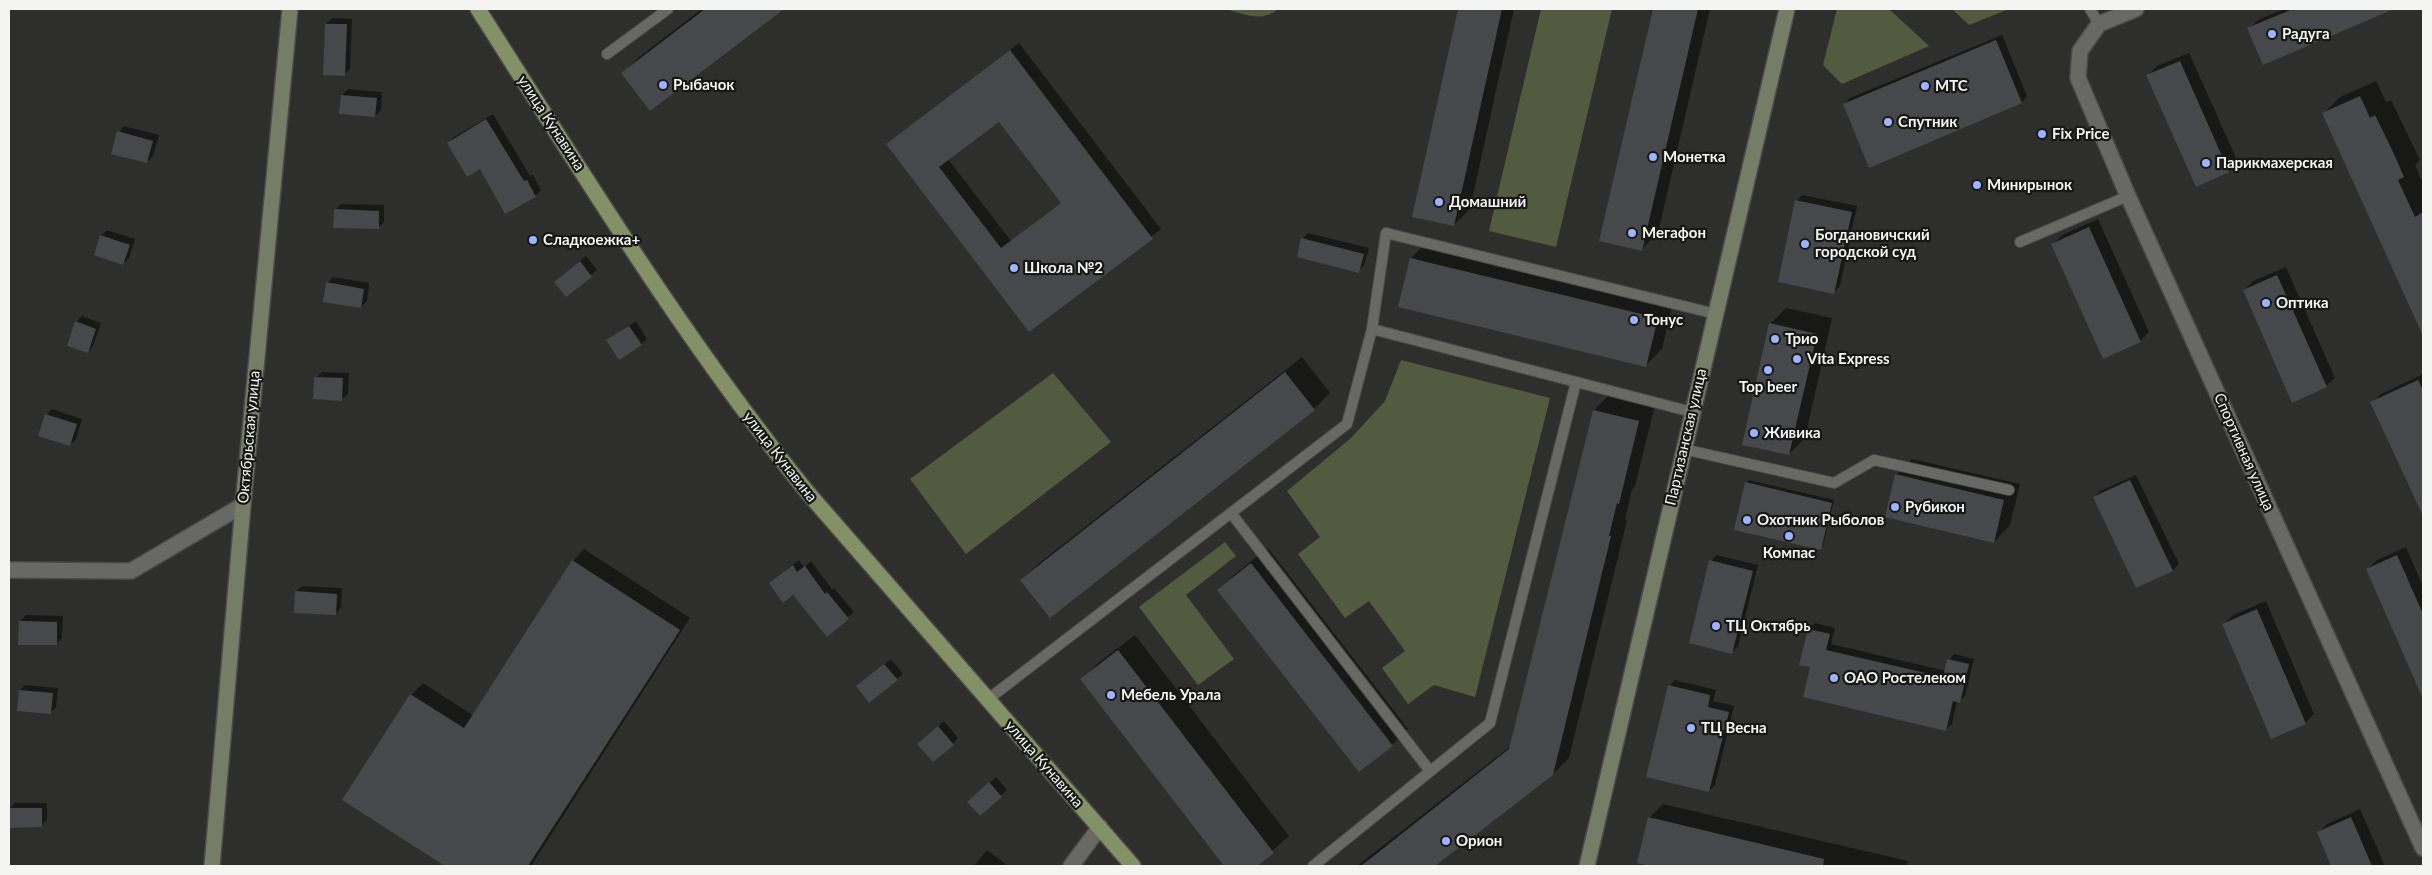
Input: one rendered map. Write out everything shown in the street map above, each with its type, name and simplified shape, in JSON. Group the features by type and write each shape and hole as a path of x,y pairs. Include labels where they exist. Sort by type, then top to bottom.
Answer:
{"main road":[{"name":"улица Кунавина","path":"478,9 594,192 726,388 808,493 1133,866"}],"street":[{"name":"Октябрьская улица","path":"212,866 243,504 290,9"},
{"name":"Партизанская улица","path":"1587,866 1787,9"},
{"path":"2099,24 2136,9"},
{"name":"Спортивная улица","path":"2099,24 2080,51 2078,78 2128,196 2423,848"},
{"path":"9,570 131,571 243,504"},
{"path":"1071,866 1100,827"}],"lane":[{"path":"607,54 668,9"},
{"path":"2090,9 2099,24"},
{"path":"2020,242 2128,196"},
{"path":"987,700 1347,424 1372,329 1386,233 1716,314"},
{"path":"1372,329 1692,412"},
{"path":"1313,866 1490,723 1576,382"},
{"path":"1683,449 1834,483 1874,460 2009,490"},
{"path":"1230,513 1430,771"}],"green space":[{"path":"1226,9 1278,9 1266,16 1253,16"},
{"path":"1541,9 1612,9 1556,247 1489,231"},
{"path":"1837,9 1889,9 1929,46 1842,84 1823,65"},
{"path":"1952,9 2009,9 1969,25"},
{"path":"1401,360 1550,398 1475,697 1434,685 1408,704 1382,668 1405,651 1369,601 1345,618 1298,554 1320,537 1287,491 1351,438 1385,401"},
{"path":"1053,373 1111,442 966,554 910,479"},
{"path":"1225,542 1236,556 1186,595 1234,659 1198,685 1139,607"}],"building":[{"path":"705,9 784,9 650,111 621,73"},
{"path":"1458,9 1502,9 1454,226 1412,217"},
{"path":"1653,9 1698,9 1642,251 1599,241"},
{"path":"2293,9 2394,9 2263,65 2247,28"},
{"path":"325,24 347,24 345,76 323,75"},
{"path":"1996,40 2022,103 1869,168 1843,104"},
{"path":"1010,50 1153,239 1029,332 886,144","holes":["999,122 1061,203 1001,248 939,167"]},
{"path":"2180,61 2229,172 2196,187 2146,75"},
{"path":"341,95 377,98 375,117 339,114"},
{"path":"2360,96 2370,118 2375,115 2394,154 2404,177 2398,180 2415,217 2423,212 2423,336 2322,113"},
{"path":"486,119 524,181 527,180 536,197 505,214 480,169 467,177 447,143"},
{"path":"117,131 153,141 147,163 111,154"},
{"path":"1795,200 1852,212 1834,294 1778,282"},
{"path":"334,209 379,211 379,229 333,228"},
{"path":"2089,227 2141,342 2103,359 2051,244"},
{"path":"100,235 130,245 123,265 94,255"},
{"path":"1301,238 1364,254 1359,273 1297,257"},
{"path":"1410,258 1658,318 1646,367 1398,307"},
{"path":"580,261 592,277 566,297 554,282"},
{"path":"2277,275 2327,387 2292,403 2243,290"},
{"path":"326,282 364,289 361,308 323,302"},
{"path":"75,321 96,329 88,353 67,346"},
{"path":"1769,323 1817,334 1789,455 1742,445"},
{"path":"629,326 642,345 619,360 606,340"},
{"path":"1285,372 1315,410 1050,618 1020,580"},
{"path":"314,377 343,378 342,401 313,399"},
{"path":"2418,380 2423,390 2423,516 2370,402"},
{"path":"1593,410 1639,421 1619,504 1617,503 1609,536 1611,536 1553,775 1435,866 1361,866 1509,749"},
{"path":"45,414 77,424 70,446 38,436"},
{"path":"1895,474 2004,500 1994,543 1885,517"},
{"path":"2130,480 2173,571 2136,588 2093,497"},
{"path":"1745,482 1832,503 1821,550 1734,530"},
{"path":"2397,555 2423,614 2423,699 2366,569"},
{"path":"572,560 680,630 528,866 445,866 342,800 410,694 464,728"},
{"path":"1709,560 1753,571 1732,654 1689,643"},
{"path":"1251,563 1393,746 1359,772 1217,590"},
{"path":"793,565 797,572 805,566 825,594 827,592 849,619 827,637 793,595 783,603 769,583"},
{"path":"295,591 337,594 336,615 294,613"},
{"path":"2257,609 2306,724 2271,739 2222,624"},
{"path":"19,621 57,622 57,645 18,645"},
{"path":"1808,629 1830,634 1826,650 1943,677 1947,659 1969,664 1960,703 1953,701 1946,731 1803,697 1810,667 1799,665"},
{"path":"1118,650 1274,853 1257,866 1224,866 1080,679"},
{"path":"884,664 898,680 869,703 856,686"},
{"name":"ТЦ Весна","path":"1668,685 1710,695 1708,707 1729,712 1709,792 1646,777"},
{"path":"19,690 53,693 51,714 17,711"},
{"path":"938,726 954,745 933,762 917,744"},
{"path":"989,782 1002,797 980,816 967,802"},
{"path":"9,808 42,808 42,827 9,828"},
{"path":"1648,817 1824,859 1823,866 1651,866 1637,863"},
{"path":"2351,817 2372,866 2331,866 2317,832"}],"place":[{"name":"Радуга","path":"2272,34"},
{"name":"Рыбачок","path":"663,85"},
{"name":"МТС","path":"1925,86"},
{"name":"Спутник","path":"1888,122"},
{"name":"Fix Price","path":"2042,134"},
{"name":"Монетка","path":"1653,157"},
{"name":"Парикмахерская","path":"2206,163"},
{"name":"Минирынок","path":"1977,185"},
{"name":"Домашний","path":"1439,202"},
{"name":"Мегафон","path":"1632,233"},
{"name":"Сладкоежка+","path":"533,240"},
{"name":"Богдановичский городской суд","path":"1805,244"},
{"name":"Школа №2","path":"1014,268"},
{"name":"Оптика","path":"2266,303"},
{"name":"Тонус","path":"1634,320"},
{"name":"Трио","path":"1775,339"},
{"name":"Vita Express","path":"1797,359"},
{"name":"Top beer","path":"1768,370"},
{"name":"Живика","path":"1754,433"},
{"name":"Рубикон","path":"1895,507"},
{"name":"Охотник Рыболов","path":"1747,520"},
{"name":"Компас","path":"1789,536"},
{"name":"ТЦ Октябрь","path":"1716,626"},
{"name":"ОАО Ростелеком","path":"1834,678"},
{"name":"Мебель Урала","path":"1111,695"},
{"name":"ТЦ Весна","path":"1691,728"},
{"name":"Орион","path":"1446,841"}]}
